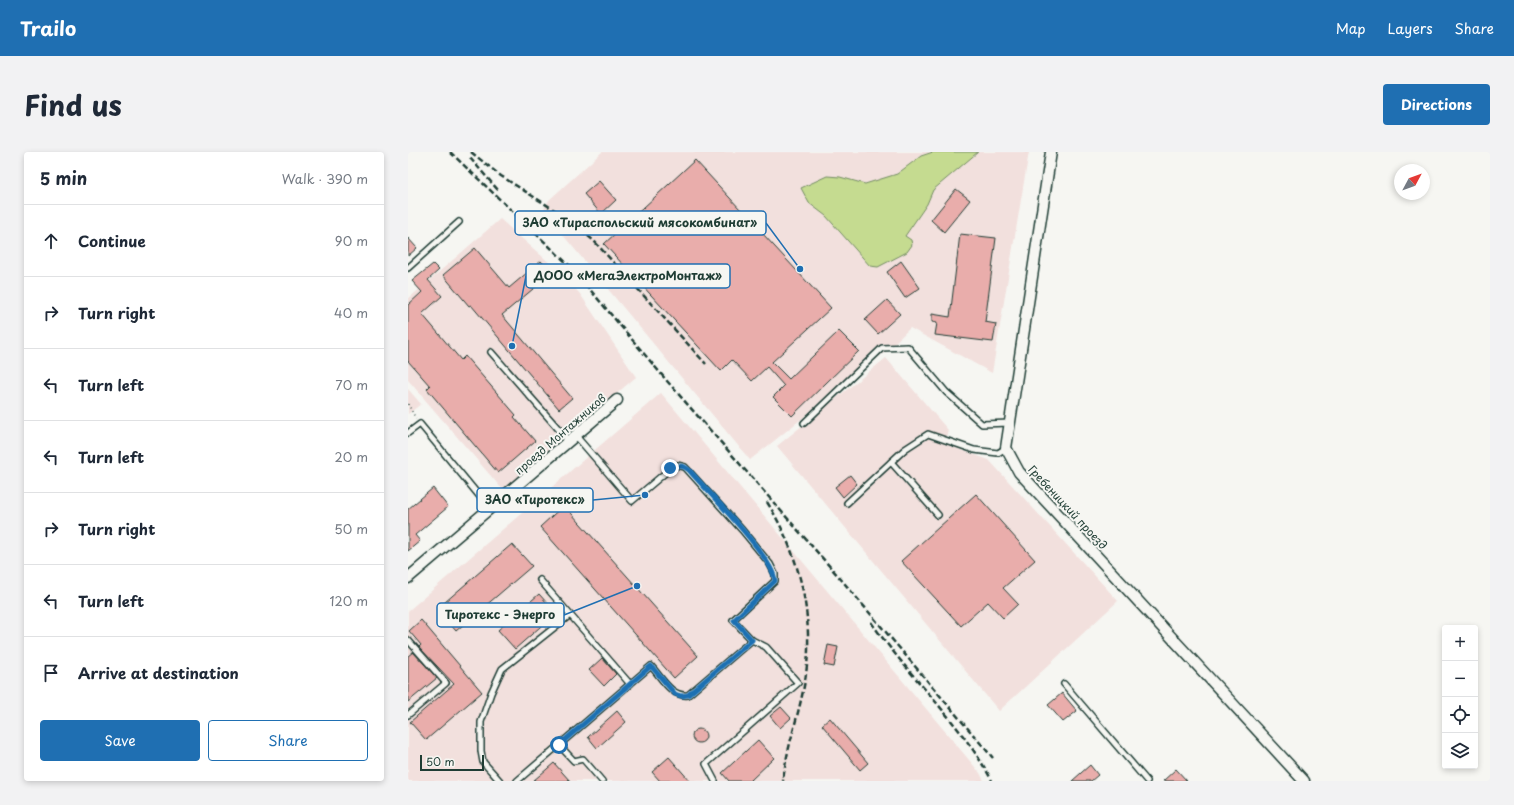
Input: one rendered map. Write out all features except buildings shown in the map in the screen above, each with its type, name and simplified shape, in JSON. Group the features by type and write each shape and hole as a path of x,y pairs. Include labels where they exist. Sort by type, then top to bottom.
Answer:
{"street":[{"path":"1006,448 1051,152"},
{"name":"проезд Монтажников","path":"408,578 617,400"},
{"name":"Гребеницкий проезд","path":"1006,448 1019,472 1304,781"}],"lane":[{"path":"408,268 459,222"},
{"path":"804,423 882,348 908,347 946,392 982,424 1010,423"},
{"path":"491,352 632,502 670,468 677,465 685,467 742,530 770,564 775,574 775,581 734,620 752,640 766,647 798,683 706,764 715,781"},
{"path":"408,433 420,424 490,509"},
{"path":"847,503 905,449 928,434 974,450 998,453 1006,448"},
{"path":"891,462 938,515"},
{"path":"540,580 630,684"},
{"path":"500,781 483,762 480,751 481,722 491,693 502,669 570,614"},
{"path":"408,640 446,683 408,715"},
{"path":"517,781 651,666 675,694 681,696 688,695 752,640"},
{"path":"1064,684 1147,781"},
{"path":"559,745 574,761 583,759 602,781"}],"path":[{"path":"408,404 420,424"}],"shaded area":[{"path":"602,152 1029,152 992,373 910,328 885,352 750,460 543,211 549,200"},
{"path":"500,219 561,273 580,294 636,377 503,490 408,380 408,299"},
{"path":"886,358 948,430 945,444 989,460 1118,601 999,711 777,446"},
{"path":"408,389 421,404 408,414"},
{"path":"661,393 980,773 984,781 408,781 408,611"}],"green space":[{"path":"933,152 978,152 933,190 927,204 905,236 911,240 912,245 907,252 878,267 870,266 826,216 809,203 801,188 827,176 840,177 865,184 897,174 921,156"}],"railway":[{"path":"450,152 571,267 667,381 839,577 993,758"},
{"path":"471,152 501,176 564,216 594,241 706,364"},
{"path":"470,158 498,190"},
{"path":"767,502 788,542 796,563 802,585 808,629 808,651 804,687 783,781"},
{"path":"871,622 902,662 950,719 979,759 992,781"}],"place":[{"name":"ЗАО «Тираспольский мясокомбинат»","path":"800,269"},
{"name":"ДООО «МегаЭлектроМонтаж»","path":"512,346"},
{"name":"ЗАО «Тиротекс»","path":"645,495"},
{"name":"Тиротекс - Энерго","path":"637,586"}],"route":[{"path":"559,745 651,666 675,694 681,696 688,695 752,640 734,620 775,581 775,574 770,564 742,530 689,470 685,467 677,465 670,468"}]}
